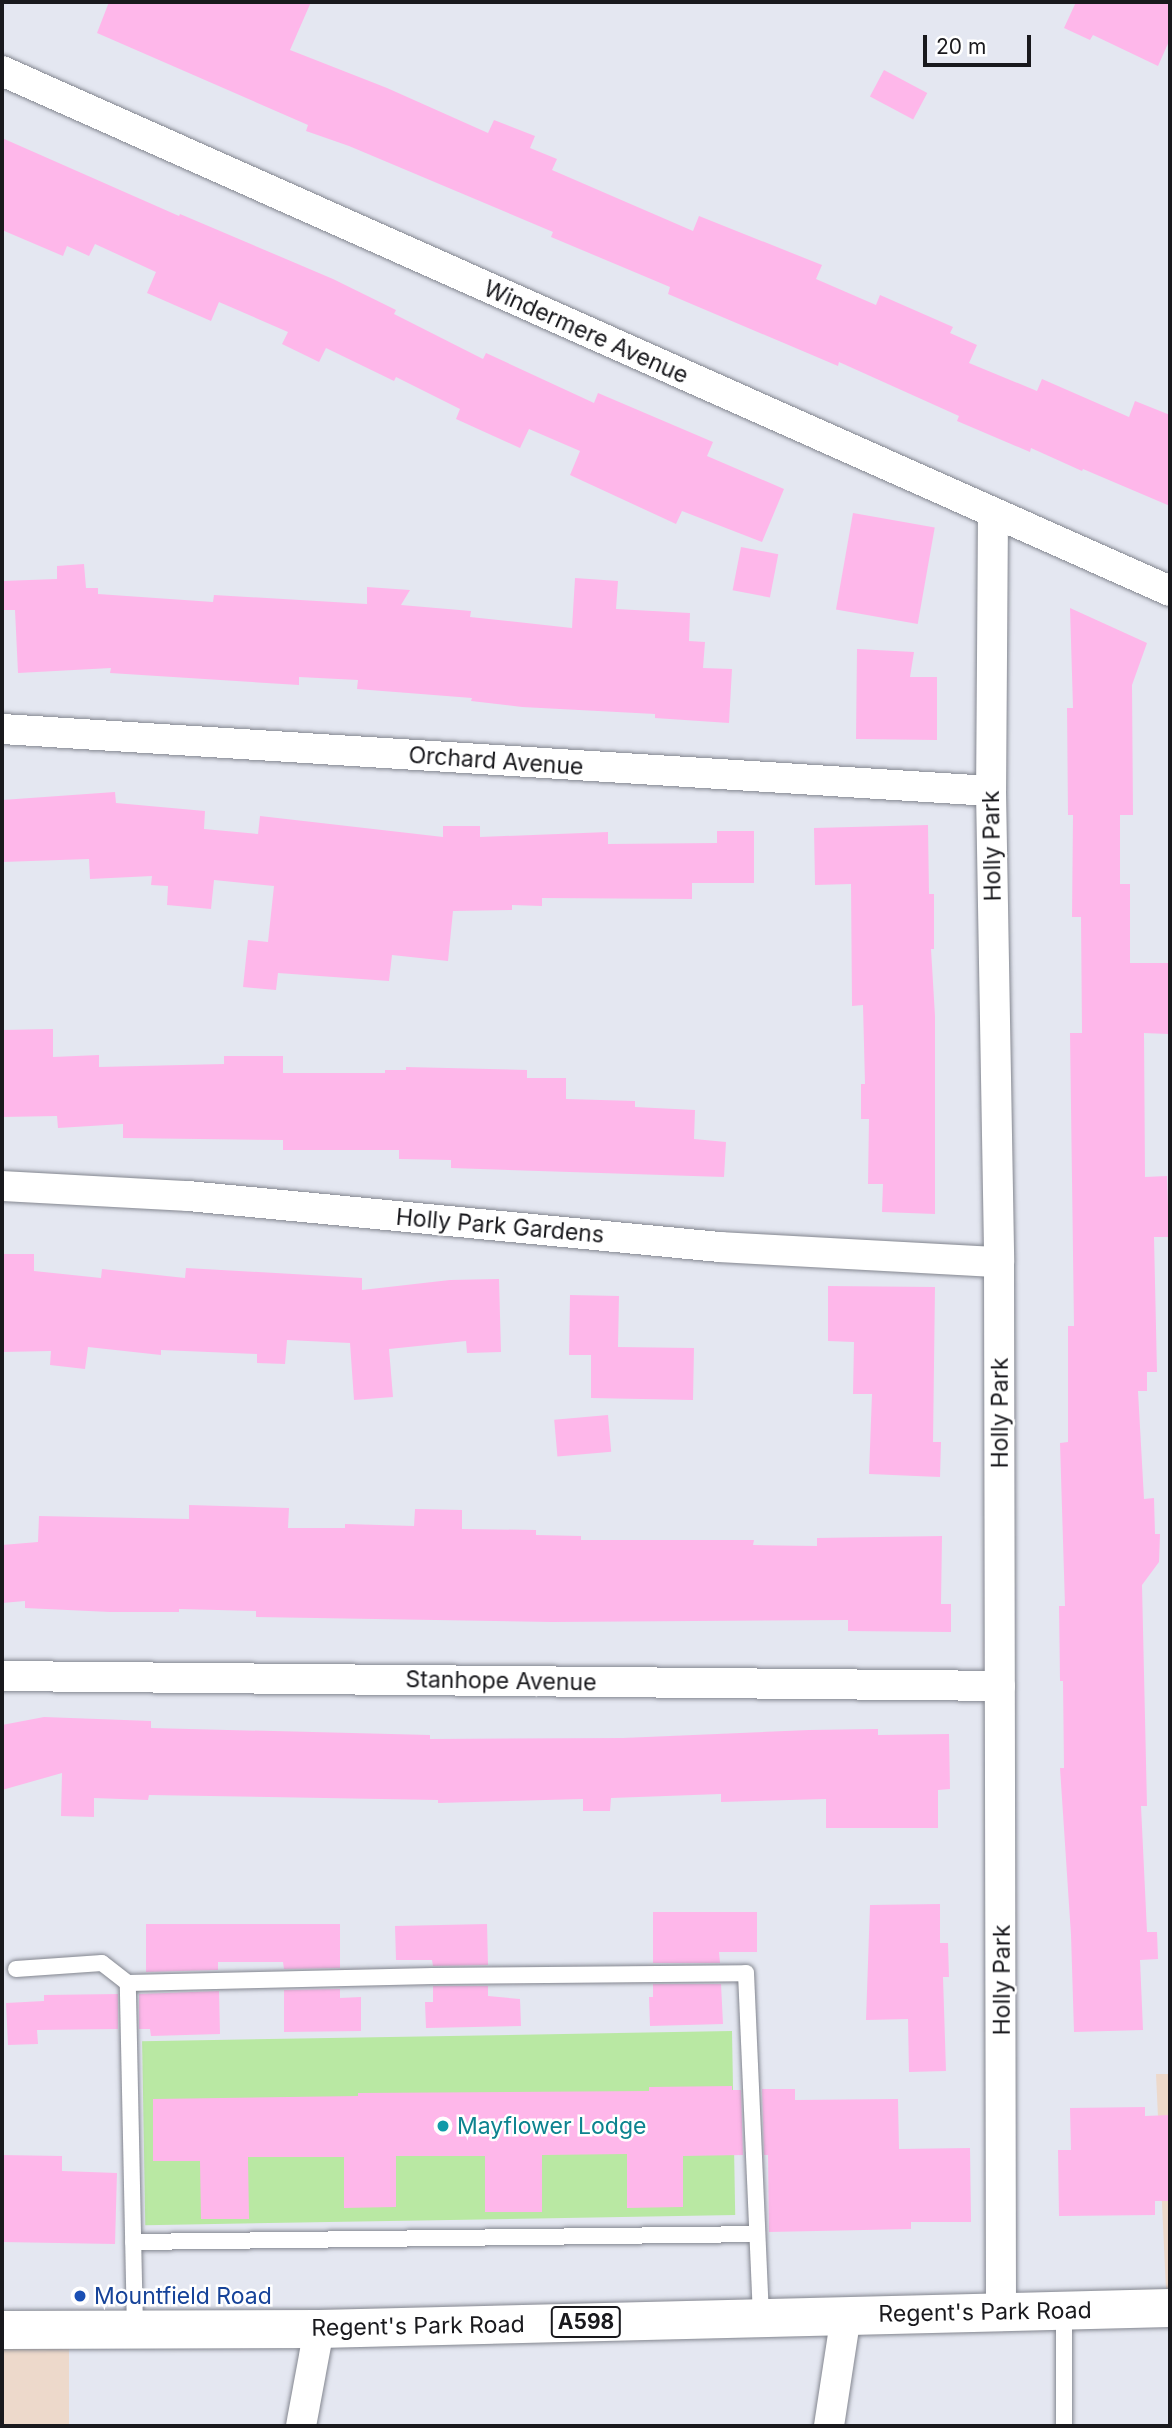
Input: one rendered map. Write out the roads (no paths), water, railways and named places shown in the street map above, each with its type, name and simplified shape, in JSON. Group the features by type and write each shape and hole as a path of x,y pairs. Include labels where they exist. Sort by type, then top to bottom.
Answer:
{"main road":[{"name":"Regent's Park Road","path":"2,2330 319,2329 1170,2308"}],"street":[{"name":"Windermere Avenue","path":"2,71 1170,592"},
{"name":"Holly Park","path":"993,514 991,791 999,1262 1002,2311"},
{"name":"Orchard Avenue","path":"2,729 991,791"},
{"name":"Holly Park Gardens","path":"2,1186 188,1196 720,1247 999,1262"},
{"name":"Stanhope Avenue","path":"2,1676 1000,1685"},
{"path":"829,2426 846,2315"},
{"path":"301,2426 319,2329"}],"lane":[{"path":"16,1969 102,1963 128,1983 746,1973 761,2318"},
{"path":"128,1983 135,2329"},
{"path":"133,2242 758,2234"},
{"path":"1064,2310 1064,2426"}],"place":[{"name":"Mayflower Lodge","path":"443,2126"},
{"name":"Mountfield Road","path":"80,2296"}]}
